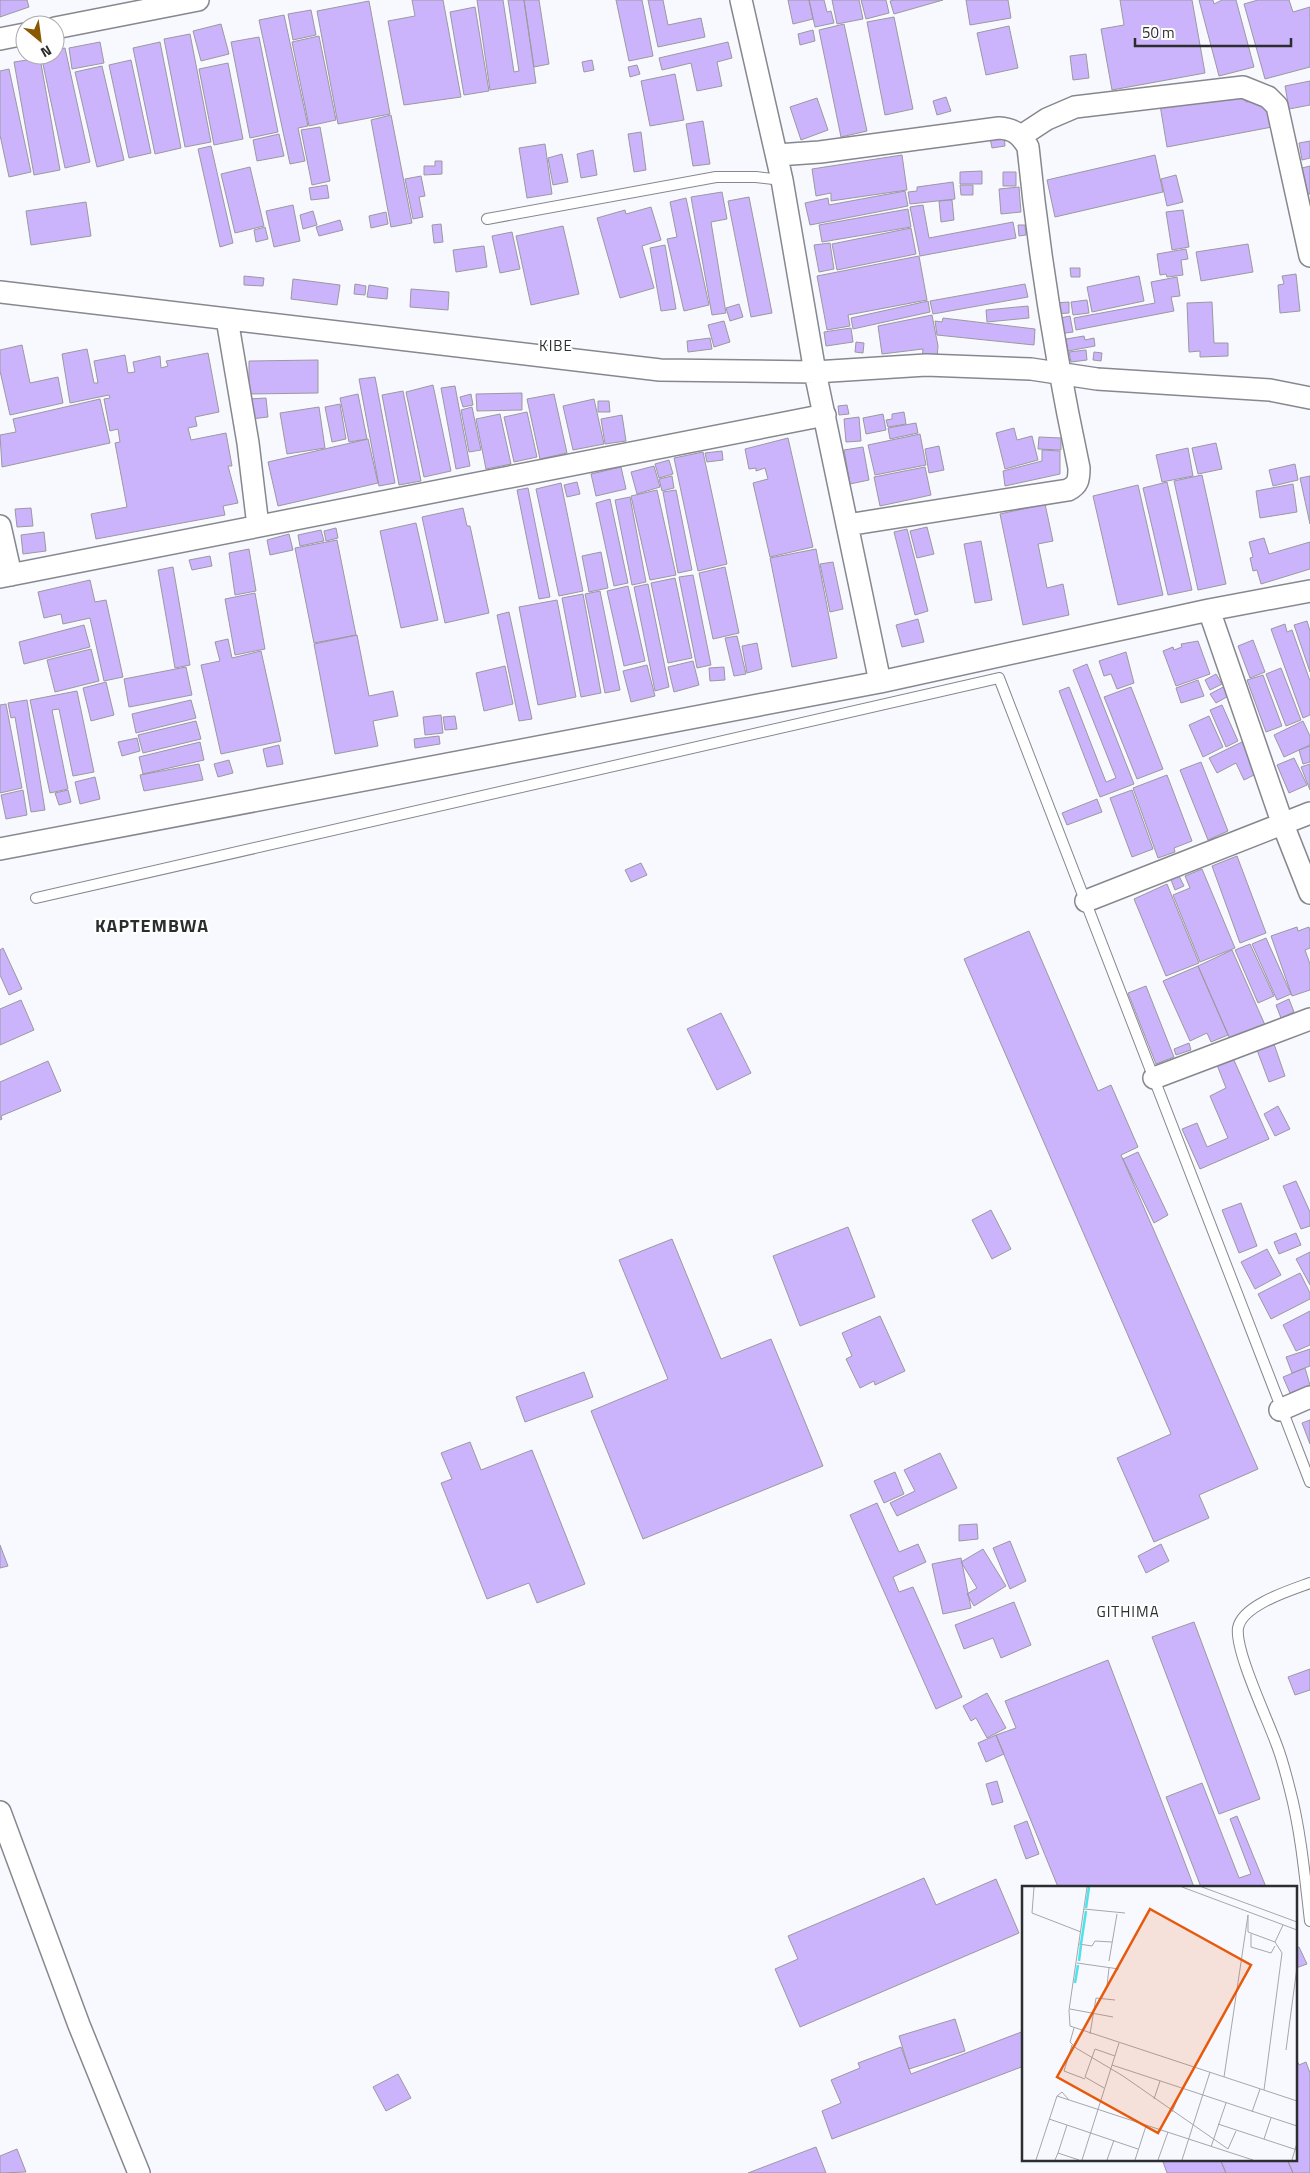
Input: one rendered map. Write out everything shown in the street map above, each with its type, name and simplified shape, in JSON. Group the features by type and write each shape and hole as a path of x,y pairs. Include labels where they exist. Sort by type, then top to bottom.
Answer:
{"street":[{"path":"65,26 157,4 198,0"},
{"path":"741,0 777,155 815,372 880,682"},
{"path":"0,40 15,36"},
{"path":"1021,136 1047,118 1075,107 1243,87 1268,97 1277,106 1310,256"},
{"path":"777,155 820,152 999,128 1011,129 1021,136 1028,147 1039,249 1059,373 1079,468 1079,479 1076,486 1068,490 847,525"},
{"path":"0,292 660,370 815,372 926,365 1032,369 1097,379 1270,390 1310,398"},
{"path":"227,319 248,443 258,526"},
{"path":"0,526 5,576 825,415"},
{"path":"0,850 880,682 1209,610 1310,592"},
{"path":"1209,610 1282,822 1310,893"},
{"path":"1086,901 1282,822 1310,813"},
{"path":"1154,1078 1310,1019"},
{"path":"1280,1410 1310,1397"},
{"path":"0,1812 79,2025 139,2173"}],"lane":[{"path":"487,218 716,178 756,177 782,180"},
{"path":"36,898 999,678 1280,1410 1310,1482"},
{"path":"1310,1582 1251,1609 1242,1619 1238,1628 1244,1660 1277,1745 1291,1793 1305,1874 1310,1921"}],"building":[{"path":"0,0 27,0 29,7 0,17"},
{"path":"412,0 443,0 461,97 404,105 388,21 415,16"},
{"path":"477,0 503,0 514,72 519,71 508,0 524,0 536,83 490,90"},
{"path":"524,0 539,0 549,64 534,67"},
{"path":"616,0 642,0 653,56 629,61"},
{"path":"648,0 663,0 668,25 701,18 705,37 658,47"},
{"path":"788,0 809,0 813,19 793,24"},
{"path":"809,0 824,0 827,12 831,11 834,23 815,27"},
{"path":"832,0 859,0 863,19 837,24"},
{"path":"861,0 886,0 889,13 866,19"},
{"path":"943,0 894,14 890,1"},
{"path":"966,0 1008,0 1011,18 970,25"},
{"path":"1120,0 1192,0 1205,73 1112,90 1101,29 1124,25"},
{"path":"1199,0 1213,0 1214,4 1222,0 1236,0 1254,67 1219,76"},
{"path":"1258,0 1289,0 1293,12 1310,7 1310,67 1265,79 1244,4"},
{"path":"369,1 390,114 338,124 317,11"},
{"path":"475,7 489,91 464,95 450,12"},
{"path":"311,10 316,35 293,40 288,14"},
{"path":"284,15 308,126 298,128 305,161 290,164 259,20"},
{"path":"894,17 913,109 885,115 867,22"},
{"path":"221,24 229,54 201,61 193,31"},
{"path":"844,24 867,131 841,137 819,30"},
{"path":"1009,26 1018,68 986,75 977,33"},
{"path":"813,30 815,41 800,45 798,34"},
{"path":"190,34 211,142 185,147 164,39"},
{"path":"319,36 336,120 309,126 292,42"},
{"path":"259,37 278,132 250,138 231,42"},
{"path":"100,42 104,63 72,69 69,48"},
{"path":"160,42 181,148 155,154 133,48"},
{"path":"728,42 732,58 717,62 722,86 697,91 691,63 662,70 659,58"},
{"path":"65,48 90,162 65,168 43,65 65,65"},
{"path":"1086,54 1089,78 1073,80 1070,56"},
{"path":"131,60 151,153 129,158 109,65"},
{"path":"592,60 594,70 584,72 582,62"},
{"path":"14,62 15,65 41,65 60,170 34,175"},
{"path":"228,63 243,139 214,145 199,69"},
{"path":"637,65 640,74 630,77 628,67"},
{"path":"102,66 124,160 97,167 75,72"},
{"path":"9,69 31,172 9,177 0,135 0,71"},
{"path":"675,74 684,120 650,126 641,81"},
{"path":"1310,81 1310,105 1289,109 1285,86"},
{"path":"1244,90 1246,102 1267,99 1272,127 1167,147 1160,105"},
{"path":"946,97 951,111 937,115 933,101"},
{"path":"817,98 828,130 801,140 790,107"},
{"path":"391,115 412,223 391,227 371,120"},
{"path":"703,121 710,164 693,166 686,124"},
{"path":"320,127 330,181 312,185 301,130"},
{"path":"641,132 646,170 634,172 628,134"},
{"path":"279,134 284,156 257,161 253,140"},
{"path":"1004,135 1005,146 992,148 990,138"},
{"path":"1310,141 1310,158 1302,160 1299,143"},
{"path":"545,144 552,194 527,198 519,148"},
{"path":"211,146 233,243 220,247 198,149"},
{"path":"593,150 597,175 581,178 577,154"},
{"path":"562,154 568,182 553,185 548,158"},
{"path":"902,155 907,190 831,201 831,193 816,196 812,169"},
{"path":"1155,155 1163,192 1055,217 1047,180"},
{"path":"435,161 442,161 442,174 424,175 424,166 435,166"},
{"path":"1310,166 1310,194 1308,194 1302,168"},
{"path":"250,167 264,226 235,233 221,174"},
{"path":"982,171 982,184 960,184 960,172"},
{"path":"1003,172 1016,172 1016,186 1003,186"},
{"path":"1176,175 1183,202 1167,206 1161,179"},
{"path":"421,176 425,196 419,197 423,217 413,219 405,179"},
{"path":"953,182 955,199 910,204 908,192 917,191 917,187"},
{"path":"327,185 329,198 311,200 309,188"},
{"path":"960,185 973,185 973,195 961,195"},
{"path":"1019,187 1021,212 1001,214 999,189"},
{"path":"905,191 908,206 810,225 805,203 828,198 829,205"},
{"path":"722,192 727,219 711,222 726,313 712,315 691,197"},
{"path":"749,197 772,313 751,317 728,201"},
{"path":"686,198 709,305 684,311 667,239 677,237 670,202"},
{"path":"952,200 954,220 941,222 939,201"},
{"path":"86,202 91,236 31,245 26,211"},
{"path":"293,205 300,241 274,247 266,211"},
{"path":"923,205 929,238 1013,222 1016,238 920,256 910,207"},
{"path":"651,207 661,240 642,246 654,288 620,298 597,218 625,210 626,214"},
{"path":"908,209 911,227 822,242 819,225"},
{"path":"1183,210 1189,247 1172,250 1166,212"},
{"path":"313,211 317,225 303,229 300,215"},
{"path":"386,212 388,224 371,228 369,216"},
{"path":"340,220 343,230 319,236 316,227"},
{"path":"441,224 443,242 434,243 432,225"},
{"path":"1018,225 1025,225 1026,235 1019,236"},
{"path":"563,226 579,294 531,305 516,236"},
{"path":"265,227 268,239 256,242 254,230"},
{"path":"911,228 916,254 837,270 832,244"},
{"path":"512,232 520,269 500,273 492,236"},
{"path":"830,243 834,269 819,272 814,245"},
{"path":"1248,244 1253,272 1201,281 1196,252"},
{"path":"665,245 676,309 661,311 650,248"},
{"path":"484,246 487,267 456,272 453,250"},
{"path":"1186,249 1188,259 1181,260 1183,275 1167,277 1166,274 1160,275 1157,254"},
{"path":"919,256 927,300 848,315 850,326 827,330 817,276"},
{"path":"1070,268 1080,268 1080,277 1071,277"},
{"path":"1296,274 1300,311 1280,313 1278,285 1284,284 1282,276"},
{"path":"244,276 264,278 263,286 244,285"},
{"path":"1139,276 1144,301 1092,312 1087,287"},
{"path":"1177,277 1180,296 1171,297 1174,311 1076,330 1074,318 1155,303 1151,282"},
{"path":"293,279 340,285 337,305 291,299"},
{"path":"355,284 366,286 365,295 354,294"},
{"path":"1025,284 1028,297 933,314 930,301"},
{"path":"369,285 388,288 387,299 367,297"},
{"path":"411,289 449,292 448,310 410,307"},
{"path":"1087,300 1089,313 1073,315 1071,302"},
{"path":"928,301 930,312 853,329 851,318"},
{"path":"1069,302 1069,313 1055,314 1055,303"},
{"path":"1212,302 1214,343 1228,343 1228,356 1200,357 1200,351 1189,352 1187,303"},
{"path":"739,304 743,317 730,321 726,308"},
{"path":"1028,306 1029,318 987,322 986,310"},
{"path":"932,315 938,346 937,359 922,359 923,349 882,354 878,326"},
{"path":"1070,316 1073,332 1058,334 1055,319"},
{"path":"943,318 1035,329 1034,345 937,335 935,321 942,322"},
{"path":"724,321 730,342 714,347 708,325"},
{"path":"851,328 853,342 826,346 824,332"},
{"path":"1084,336 1085,340 1094,338 1095,346 1068,351 1066,339"},
{"path":"710,338 712,349 688,352 687,341"},
{"path":"856,342 864,343 863,353 855,352"},
{"path":"22,345 30,383 58,377 63,403 10,415 0,371 0,350"},
{"path":"87,349 94,383 98,383 94,361 125,355 128,373 135,372 133,362 160,356 161,368 168,366 166,361 208,353 219,412 195,417 197,426 188,428 191,440 226,433 232,466 228,466 238,503 223,506 225,515 96,539 91,514 127,507 115,443 120,442 118,429 110,431 104,399 110,398 109,395 70,403 62,354"},
{"path":"1086,350 1087,360 1071,362 1069,352"},
{"path":"1094,352 1102,353 1101,361 1093,360"},
{"path":"318,360 318,393 249,394 249,361"},
{"path":"375,377 395,483 379,486 359,379"},
{"path":"433,385 451,471 424,477 406,392"},
{"path":"455,386 470,466 456,469 441,388"},
{"path":"403,391 421,481 399,485 382,395"},
{"path":"522,393 522,410 477,411 476,394"},
{"path":"358,394 367,439 349,442 340,398"},
{"path":"471,394 473,405 463,407 460,397"},
{"path":"554,394 567,453 540,459 527,399"},
{"path":"266,398 268,417 251,419 249,399"},
{"path":"100,399 110,443 2,467 0,435 16,432 13,419"},
{"path":"594,399 604,444 573,450 563,406"},
{"path":"598,401 609,401 610,412 598,412"},
{"path":"340,404 346,439 332,442 325,407"},
{"path":"847,405 849,414 839,415 838,406"},
{"path":"319,407 325,448 287,454 280,413"},
{"path":"472,407 481,450 469,452 461,410"},
{"path":"527,412 537,457 514,462 504,417"},
{"path":"904,412 906,424 888,427 886,420 892,419 892,414"},
{"path":"500,414 511,464 486,469 476,419"},
{"path":"883,414 886,430 866,434 863,418"},
{"path":"622,415 626,441 605,444 601,419"},
{"path":"859,417 861,441 846,442 844,419"},
{"path":"916,423 918,433 890,439 888,428"},
{"path":"1014,428 1017,440 1032,436 1038,460 1005,469 996,433"},
{"path":"920,434 926,465 875,475 868,445"},
{"path":"1039,437 1061,438 1061,450 1038,449"},
{"path":"788,438 813,547 770,557 753,483 768,479 765,468 756,471 756,468 749,469 745,449"},
{"path":"368,439 378,483 278,506 268,462"},
{"path":"1216,443 1222,469 1198,474 1192,448"},
{"path":"939,446 944,470 929,473 925,449"},
{"path":"863,447 869,480 850,484 844,450"},
{"path":"1188,448 1193,476 1162,482 1156,455"},
{"path":"1042,450 1060,451 1060,474 1005,486 1003,471 1042,461"},
{"path":"722,451 723,460 707,462 705,453"},
{"path":"703,452 727,564 698,571 674,458"},
{"path":"669,460 673,474 659,478 655,464"},
{"path":"1295,464 1298,480 1273,486 1269,470"},
{"path":"654,466 660,487 637,494 631,472"},
{"path":"621,467 626,489 596,496 591,474"},
{"path":"925,467 931,495 880,506 874,477"},
{"path":"1202,475 1226,584 1198,590 1174,481"},
{"path":"672,476 674,488 662,491 659,479"},
{"path":"1310,476 1310,524 1300,478"},
{"path":"577,482 580,494 567,497 564,485"},
{"path":"1167,482 1192,590 1168,595 1143,488"},
{"path":"561,483 583,591 559,596 536,489"},
{"path":"1293,484 1297,512 1260,518 1256,491"},
{"path":"1138,485 1163,595 1118,605 1093,496"},
{"path":"528,488 550,597 539,599 517,490"},
{"path":"657,490 676,575 650,580 631,496"},
{"path":"676,490 692,570 678,573 663,492"},
{"path":"630,497 646,582 632,585 615,500"},
{"path":"610,499 628,583 614,586 596,503"},
{"path":"1045,504 1053,541 1038,544 1047,588 1063,584 1069,615 1023,625 1000,514"},
{"path":"31,508 33,526 17,527 15,509"},
{"path":"463,508 467,526 470,526 489,613 445,623 422,517"},
{"path":"416,523 438,620 401,628 380,531"},
{"path":"927,527 934,554 917,558 910,531"},
{"path":"336,528 338,538 326,541 324,531"},
{"path":"907,529 928,611 915,615 894,532"},
{"path":"321,530 324,541 300,546 298,535"},
{"path":"44,532 46,551 23,554 21,535"},
{"path":"289,534 293,550 270,555 267,540"},
{"path":"1264,538 1269,554 1310,542 1310,569 1261,584 1257,570 1253,571 1250,558 1253,557 1249,542"},
{"path":"337,540 356,635 314,643 295,548"},
{"path":"981,541 992,600 975,603 964,544"},
{"path":"249,549 256,591 235,595 229,553"},
{"path":"816,549 837,658 792,667 770,558"},
{"path":"601,552 608,588 589,592 582,556"},
{"path":"210,556 212,566 192,570 189,560"},
{"path":"833,562 843,609 830,612 820,564"},
{"path":"173,567 190,665 175,668 158,570"},
{"path":"725,567 739,633 713,639 699,573"},
{"path":"693,575 711,665 697,668 679,577"},
{"path":"675,578 692,658 668,663 651,583"},
{"path":"90,580 95,602 106,600 123,677 104,681 90,618 63,624 61,614 44,618 38,592"},
{"path":"648,584 669,687 655,691 634,587"},
{"path":"628,586 645,661 624,666 607,591"},
{"path":"600,591 620,690 605,693 585,594"},
{"path":"255,593 265,649 235,655 225,599"},
{"path":"583,594 601,693 581,697 562,598"},
{"path":"557,600 576,697 538,705 519,607"},
{"path":"509,612 532,719 519,721 497,615"},
{"path":"918,619 924,642 902,647 896,625"},
{"path":"1307,621 1310,631 1310,672 1294,625"},
{"path":"1285,624 1287,632 1292,630 1310,681 1310,715 1303,718 1271,629"},
{"path":"84,625 90,647 24,664 19,642"},
{"path":"357,635 369,696 393,691 398,716 373,721 378,746 335,754 314,644"},
{"path":"737,636 746,674 734,676 725,638"},
{"path":"228,639 232,658 261,651 281,741 221,754 201,665 220,661 215,642"},
{"path":"1253,640 1265,672 1250,678 1238,646"},
{"path":"1198,641 1210,674 1176,686 1163,651 1173,647 1174,650 1182,647 1181,644"},
{"path":"757,643 762,669 747,673 742,646"},
{"path":"91,649 99,681 55,692 47,660"},
{"path":"1126,652 1134,683 1117,689 1111,674 1104,676 1099,661"},
{"path":"693,661 699,685 674,692 668,667"},
{"path":"1087,664 1134,784 1100,797 1059,691 1069,687 1106,782 1116,778 1073,670"},
{"path":"647,665 655,696 631,702 623,671"},
{"path":"505,666 513,704 484,711 476,673"},
{"path":"186,667 192,695 129,707 124,679"},
{"path":"724,667 725,680 710,681 709,668"},
{"path":"1281,668 1301,720 1286,726 1266,674"},
{"path":"1216,674 1222,684 1210,690 1205,680"},
{"path":"1263,675 1282,726 1266,732 1247,680"},
{"path":"1198,680 1204,696 1181,703 1176,688"},
{"path":"106,682 114,715 91,721 83,688"},
{"path":"1227,685 1232,694 1216,703 1210,694"},
{"path":"1131,687 1163,769 1137,779 1104,697"},
{"path":"77,691 94,772 73,776 59,709 52,710 68,789 50,793 30,700"},
{"path":"27,700 45,810 31,812 15,717 11,718 8,703"},
{"path":"191,700 196,718 136,733 132,714"},
{"path":"6,704 22,788 0,793 0,705"},
{"path":"1222,705 1238,741 1226,747 1210,710"},
{"path":"441,715 443,733 425,735 423,717"},
{"path":"455,716 457,729 445,730 443,717"},
{"path":"1209,716 1223,747 1203,757 1189,725"},
{"path":"196,721 201,739 143,753 138,735"},
{"path":"1303,721 1310,736 1310,745 1284,757 1274,735"},
{"path":"439,736 440,744 415,748 414,739"},
{"path":"137,738 140,751 122,756 118,742"},
{"path":"200,742 204,760 143,774 139,757"},
{"path":"1242,742 1258,773 1244,780 1236,763 1217,773 1209,758"},
{"path":"279,745 283,764 267,767 263,749"},
{"path":"1310,746 1310,762 1303,764 1299,750"},
{"path":"1294,758 1307,785 1289,793 1277,765"},
{"path":"229,760 233,773 218,777 214,764"},
{"path":"1201,762 1228,831 1208,840 1180,770"},
{"path":"199,764 203,780 144,791 140,775"},
{"path":"1310,764 1310,790 1301,767"},
{"path":"1167,775 1192,841 1174,848 1175,852 1158,858 1133,788"},
{"path":"95,777 100,799 80,804 75,782"},
{"path":"23,790 27,815 6,819 1,795"},
{"path":"68,790 71,802 59,805 55,793"},
{"path":"1132,790 1153,849 1132,857 1110,798"},
{"path":"1097,799 1102,812 1067,825 1062,813"},
{"path":"1237,856 1266,933 1240,943 1212,866"},
{"path":"641,863 647,875 631,882 625,870"},
{"path":"1202,869 1235,948 1200,962 1173,895 1190,888 1185,876"},
{"path":"1179,876 1184,886 1175,890 1171,880"},
{"path":"1167,884 1199,963 1166,976 1134,899"},
{"path":"1297,927 1298,931 1309,927 1310,931 1310,948 1305,950 1310,964 1310,990 1292,996 1271,936"},
{"path":"1029,931 1098,1091 1111,1085 1138,1147 1121,1155 1258,1469 1199,1495 1209,1518 1154,1542 1117,1458 1171,1434 964,959"},
{"path":"1266,938 1291,994 1277,1000 1252,944"},
{"path":"1250,944 1274,996 1258,1003 1235,950"},
{"path":"3,948 22,989 9,995 0,975 0,950"},
{"path":"1232,950 1265,1025 1230,1039 1198,966"},
{"path":"1198,966 1228,1035 1211,1042 1207,1033 1190,1041 1163,981"},
{"path":"1146,986 1174,1057 1156,1064 1128,993"},
{"path":"1289,999 1294,1012 1281,1018 1276,1005"},
{"path":"21,1000 34,1030 0,1045 0,1009"},
{"path":"721,1013 751,1073 717,1090 687,1029"},
{"path":"1189,1043 1191,1050 1176,1055 1174,1049"},
{"path":"1274,1044 1285,1076 1269,1082 1257,1050"},
{"path":"1233,1058 1269,1139 1200,1169 1182,1129 1197,1123 1207,1147 1228,1138 1210,1096 1226,1088 1217,1065"},
{"path":"48,1061 61,1091 1,1116 2,1119 0,1120 0,1082"},
{"path":"1278,1106 1290,1129 1275,1136 1264,1114"},
{"path":"1138,1152 1168,1215 1154,1223 1123,1159"},
{"path":"1296,1181 1310,1212 1310,1226 1301,1229 1283,1186"},
{"path":"1241,1203 1257,1246 1239,1253 1222,1210"},
{"path":"991,1210 1011,1249 992,1259 972,1220"},
{"path":"848,1227 875,1297 800,1326 773,1256"},
{"path":"1296,1233 1301,1245 1279,1254 1274,1242"},
{"path":"672,1239 721,1359 771,1339 823,1466 643,1539 591,1411 668,1379 619,1260"},
{"path":"1267,1249 1281,1275 1255,1289 1241,1262"},
{"path":"1310,1252 1310,1285 1296,1259"},
{"path":"1300,1273 1310,1293 1310,1299 1271,1319 1258,1294"},
{"path":"1310,1311 1310,1345 1296,1351 1283,1325"},
{"path":"880,1316 905,1371 875,1385 874,1381 860,1388 846,1359 852,1356 842,1333"},
{"path":"1310,1349 1310,1366 1292,1373 1286,1357"},
{"path":"1305,1368 1310,1385 1290,1393 1283,1377"},
{"path":"584,1372 593,1397 525,1422 516,1397"},
{"path":"1310,1420 1310,1444 1302,1423"},
{"path":"470,1442 481,1470 532,1450 585,1584 537,1603 529,1583 487,1599 441,1483 452,1479 441,1453"},
{"path":"940,1453 957,1488 897,1516 890,1503 915,1491 904,1470"},
{"path":"895,1472 904,1494 884,1503 874,1481"},
{"path":"877,1503 899,1552 918,1544 926,1562 893,1577 899,1592 913,1587 962,1697 936,1709 850,1515"},
{"path":"977,1524 978,1539 959,1541 959,1525"},
{"path":"1010,1541 1026,1581 1010,1589 993,1548"},
{"path":"1161,1544 1169,1561 1146,1573 1138,1556"},
{"path":"0,1545 8,1566 0,1568"},
{"path":"983,1549 1006,1586 974,1606 967,1594 977,1588 961,1562"},
{"path":"961,1558 971,1608 943,1614 932,1564"},
{"path":"1014,1602 1031,1645 1001,1658 993,1638 964,1649 955,1625"},
{"path":"1194,1622 1260,1799 1219,1814 1152,1637"},
{"path":"1108,1660 1194,1886 1058,1886 996,1735 1016,1728 1005,1701"},
{"path":"1310,1669 1310,1690 1295,1695 1288,1677"},
{"path":"987,1693 1006,1728 987,1738 976,1718 971,1721 963,1706"},
{"path":"996,1735 1004,1754 986,1762 978,1743"},
{"path":"997,1781 1003,1802 992,1805 986,1784"},
{"path":"1202,1783 1239,1878 1251,1874 1230,1819 1237,1816 1266,1886 1201,1886 1166,1797"},
{"path":"1027,1821 1039,1854 1026,1859 1014,1826"},
{"path":"924,1878 936,1905 996,1879 1019,1933 800,2027 775,1969 798,1959 788,1936"},
{"path":"1298,1947 1307,1964 1298,1967"},
{"path":"955,2019 965,2051 909,2069 899,2036"},
{"path":"1022,2032 1022,2067 832,2139 822,2111 841,2103 831,2080 860,2068 858,2063 901,2047 911,2074"},
{"path":"1306,2062 1310,2073 1310,2173 1293,2173 1287,2160 1298,2160 1298,2063 1299,2065"},
{"path":"398,2074 411,2098 386,2111 373,2087"},
{"path":"816,2147 826,2173 748,2173"},
{"path":"17,2149 26,2172 0,2173 0,2156"},
{"path":"1162,2160 1220,2160 1226,2173 1167,2173"},
{"path":"1220,2160 1287,2160 1293,2173 1226,2173"}],"district":[{"name":"KIBE","path":"556,346"},
{"name":"KAPTEMBWA","path":"152,926"},
{"name":"GITHIMA","path":"1128,1612"}]}
